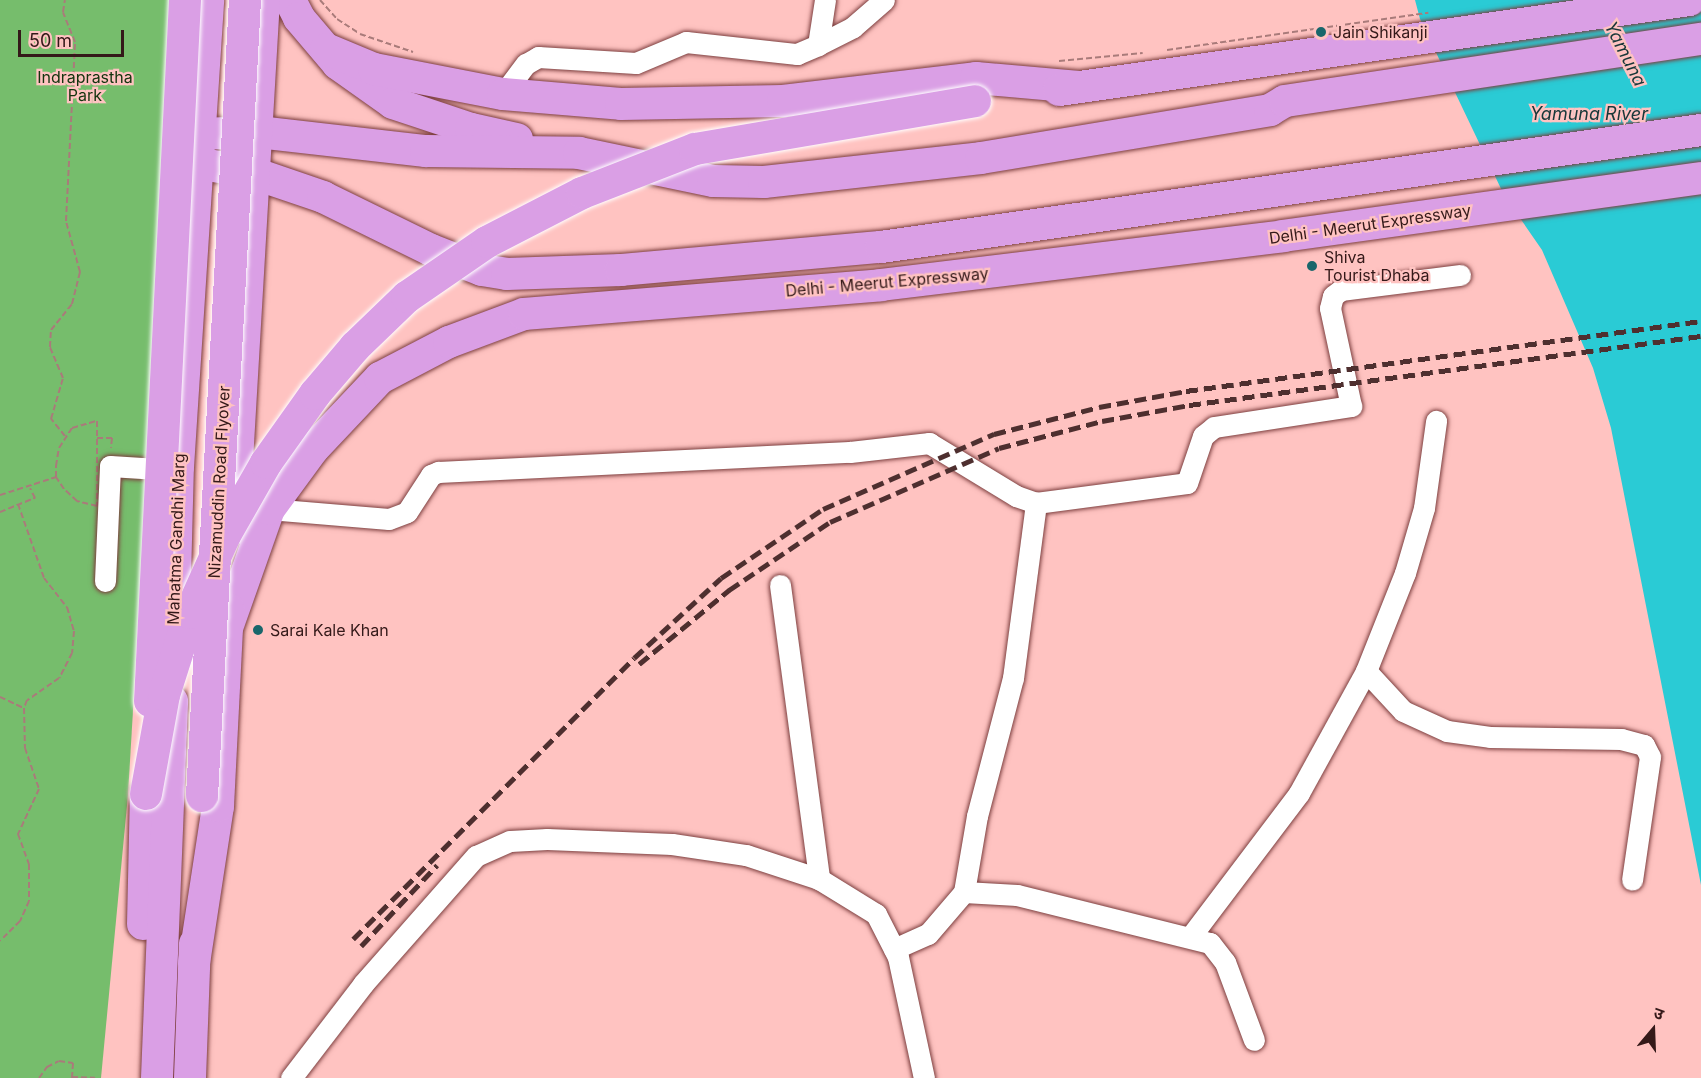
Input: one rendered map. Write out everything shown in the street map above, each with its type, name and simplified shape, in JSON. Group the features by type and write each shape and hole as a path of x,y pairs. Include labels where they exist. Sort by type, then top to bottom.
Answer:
{"highway":[{"path":"139,1078 146,795 184,0"},
{"name":"Mahatma Gandhi Marg","path":"157,1078 170,796 178,471 208,0"},
{"name":"Nizamuddin Road Flyover","path":"194,963 244,0"},
{"path":"190,1078 194,963 218,806 252,173 258,132 264,0"},
{"path":"290,0 299,18 338,64 393,103 471,129 713,181 764,182 981,158 1701,39"},
{"path":"146,795 164,695 190,613 225,535 266,463 315,394 355,347 407,297 487,242 582,193 695,149 975,101 1690,0"},
{"path":"326,49 374,69 503,94 621,104 731,104 976,78 1079,87"},
{"path":"1281,110 1701,59"},
{"path":"198,149 252,173 323,196 431,250 482,270 507,274 621,270 881,247 1701,130"},
{"path":"198,149 258,132 426,151 579,153"},
{"name":"Delhi - Meerut Expressway","path":"227,628 269,509 313,449 380,378 449,342 524,314 881,285 1283,236 1701,178"}],"street":[{"path":"818,45 825,0"},
{"path":"503,94 526,64 538,57 636,63 686,42 789,55 818,45 853,27 884,0"},
{"path":"269,509 389,519 407,512 431,475 438,471 850,452 929,443 1016,496 1036,503 1186,483 1203,436 1215,427 1348,408 1352,403 1330,308 1333,296 1341,290 1460,275"},
{"path":"1191,936 1299,793 1366,671 1405,573 1421,519 1436,421"},
{"path":"105,581 110,466 178,471"},
{"path":"894,950 928,934 964,892 977,816 1015,669 1036,503"},
{"path":"780,585 819,879"},
{"path":"1366,671 1403,711 1447,731 1531,739 1621,738 1644,745 1650,757 1632,880"},
{"path":"291,1078 371,976 476,856 510,841 547,840 672,844 746,855 819,879 876,914 894,950 924,1078"},
{"path":"964,892 1017,895 1191,936 1218,949 1254,1040"}],"path":[{"path":"65,0 63,12 75,42 66,221 80,272 72,304 51,330 50,347 63,378 51,419 65,436"},
{"path":"1330,27 1431,12"},
{"path":"97,421 97,506 77,501 56,477 65,436 84,422 97,421"},
{"path":"30,487 56,477"},
{"path":"0,495 29,483 34,498 0,512"},
{"path":"0,941 20,921 30,888 29,864 18,834 39,789 25,748 24,708 27,700 59,678 72,653 74,631 67,607 44,578 18,504"},
{"path":"0,697 24,708"},
{"path":"39,1078 47,1067 59,1061 73,1063 72,1077 95,1078"}],"green space":[{"name":"Indraprastha Park","path":"0,0 175,0 128,795 101,1078 0,1078"}],"water":[{"name":"Yamuna River","path":"1415,0 1701,0 1701,885 1611,428 1593,368 1542,250 1504,195 1420,19"}],"railway":[{"path":"353,939 634,658 721,578 823,509 994,434 1099,407 1186,391 1701,321"},
{"path":"639,664 729,590 830,522 999,448 1102,421 1189,405 1701,336"},
{"path":"361,946 437,865"}],"place":[{"name":"Jain Shikanji","path":"1321,32"},
{"name":"Shiva Tourist Dhaba","path":"1312,266"},
{"name":"Sarai Kale Khan","path":"258,630"}],"water label":[{"name":"Yamuna","path":"1625,54"}]}
